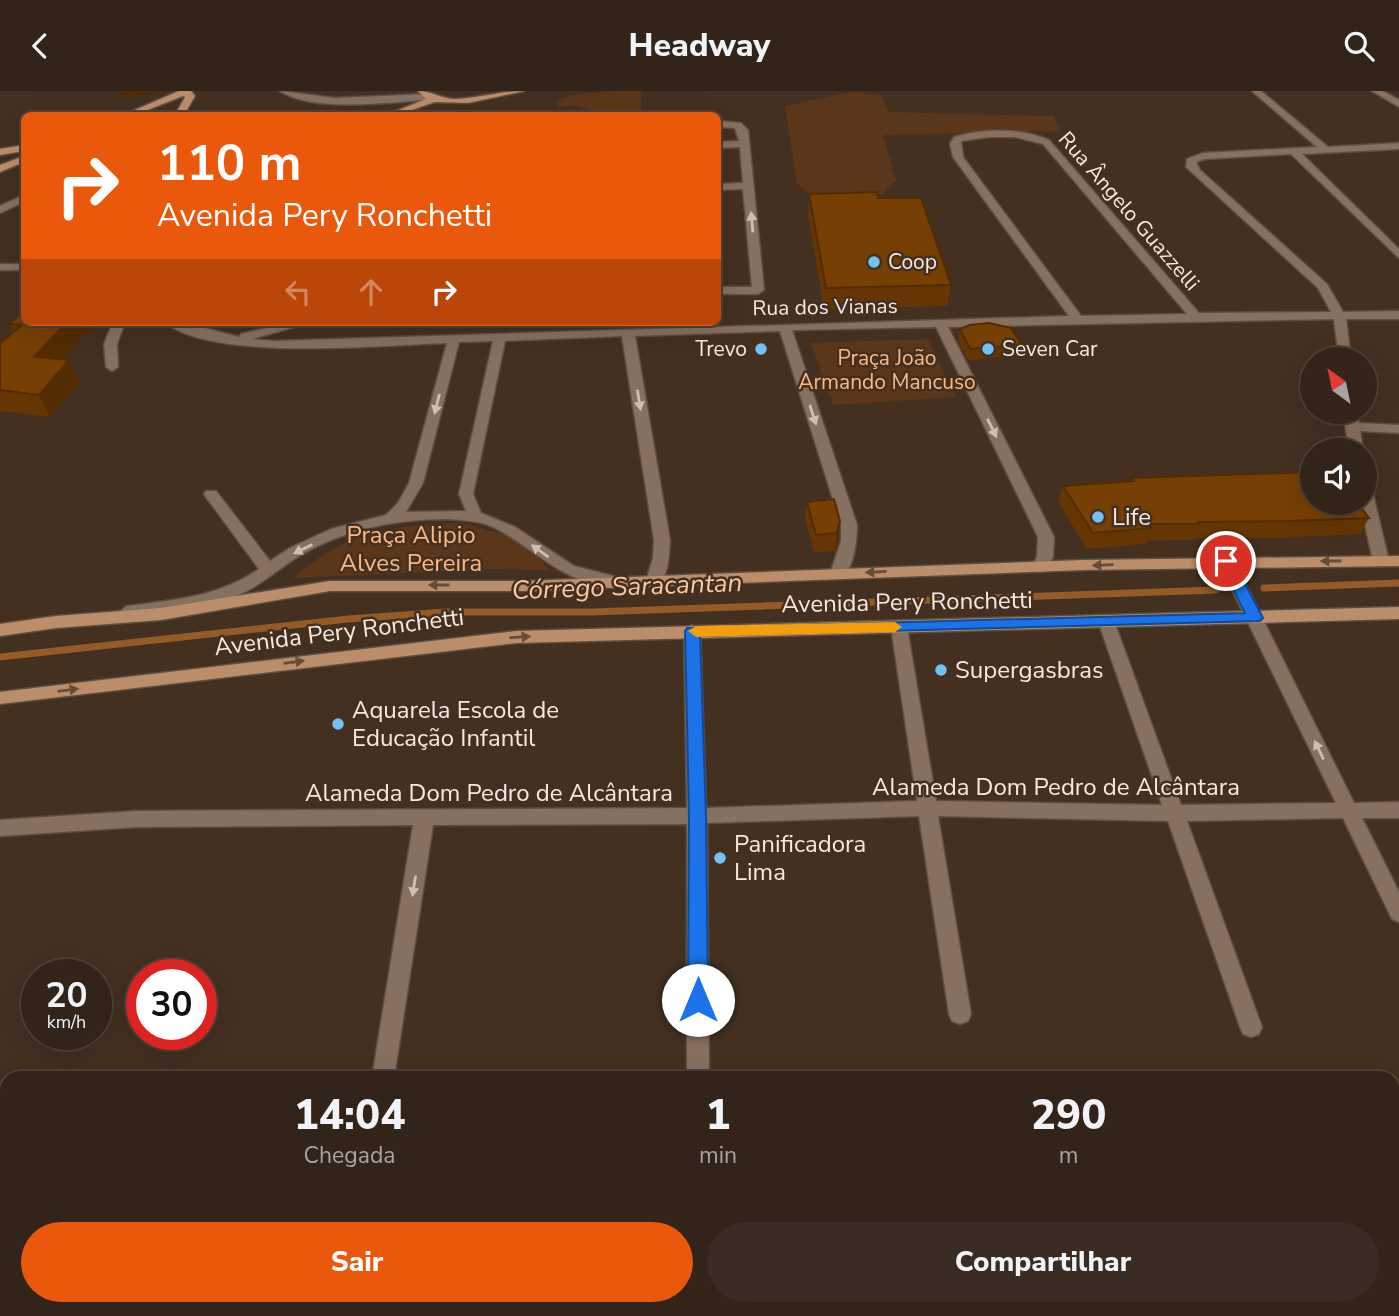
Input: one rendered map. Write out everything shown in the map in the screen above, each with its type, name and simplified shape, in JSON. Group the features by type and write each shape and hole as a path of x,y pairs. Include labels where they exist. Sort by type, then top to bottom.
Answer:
{"main road":[{"path":"396,112 428,96 472,100 520,91"},
{"path":"136,112 186,92 190,96 182,112"},
{"path":"157,104 176,101 171,112"},
{"path":"2,161 21,150"},
{"path":"2,161 21,159"},
{"name":"Avenida Pery Ronchetti","path":"0,631 56,622 161,614 330,586 625,583 1226,561 1399,561"},
{"name":"Avenida Pery Ronchetti","path":"0,698 488,639 692,631 1399,613"}],"street":[{"path":"284,91 305,97 335,99 428,96"},
{"path":"1256,91 1327,151"},
{"path":"1376,91 1399,104"},
{"path":"721,124 741,127 745,144 758,290 721,291"},
{"name":"Rua Ângelo Guazzelli","path":"1078,320 958,156 955,144 957,139 976,135 1022,135 1046,142 1196,317"},
{"path":"721,145 745,144"},
{"path":"1343,347 1339,315 1323,286 1191,167 1191,162 1203,156 1399,146"},
{"path":"1293,151 1399,255"},
{"path":"721,187 749,186"},
{"path":"2,209 21,200"},
{"path":"2,209 21,207"},
{"path":"0,267 21,267"},
{"name":"Rua dos Vianas","path":"180,326 229,341 273,345 785,327 1399,315"},
{"path":"830,326 859,318 952,318 972,323"},
{"path":"940,323 1046,537 1045,557 1039,566"},
{"path":"112,367 108,353 117,326"},
{"path":"229,341 290,326"},
{"path":"785,327 849,525 849,541 838,574"},
{"path":"628,333 662,540 661,558 654,581"},
{"path":"475,516 466,494 500,336"},
{"path":"390,519 404,505 416,483 454,338"},
{"path":"1352,424 1354,438"},
{"path":"1352,428 1399,429"},
{"path":"211,494 267,569"},
{"name":"Avenida Pery Ronchetti","path":"56,622 211,599 237,589 302,549 335,534 390,519 442,515 475,516 517,534 569,570 599,580 625,583"},
{"path":"1371,515 1381,561"},
{"path":"1226,561 1399,913"},
{"path":"1106,621 1251,1027"},
{"path":"898,627 960,1014"},
{"path":"692,631 697,816 698,1071"},
{"name":"Alameda Dom Pedro de Alcântara","path":"0,828 137,819 697,816 926,808 1176,813 1399,810"},
{"path":"384,1071 424,819"}],"green space":[{"path":"641,91 641,112 599,112 575,106 558,107 559,99 579,94"},
{"path":"855,91 881,96 889,112 1054,116 1060,131 883,135 896,180 883,194 818,199 797,184 785,106"},
{"name":"Praça João Armando Mancuso","path":"928,339 956,397 833,405 811,343"},
{"name":"Praça Alipio Alves Pereira","path":"463,523 519,539 550,570 494,569 293,578 334,549 373,533 414,526"}],"building":[{"name":"Coop","path":"877,192 878,198 921,198 951,285 826,288 809,194"},
{"path":"21,313 21,325 10,324"},
{"path":"989,323 1011,328 1022,345 970,349 960,329"},
{"path":"21,326 63,326 34,357 69,360 39,395 0,390 0,343"},
{"path":"1300,472 1300,515 1367,515 1369,518 1149,524 1151,528 1093,533 1063,486 1134,481 1132,478"},
{"path":"834,499 840,521 837,533 816,535 807,502"}],"waterway":[{"name":"Córrego Saracantan","path":"1264,588 1399,583"},
{"name":"Córrego Saracantan","path":"0,657 348,619 446,612 592,612 1216,590"}],"slow traffic":[{"path":"696,631 895,627"}],"place":[{"name":"Coop","path":"874,262"},
{"name":"Trevo","path":"761,349"},
{"name":"Seven Car","path":"988,349"},
{"name":"Life","path":"1098,517"},
{"name":"Supergasbras","path":"941,670"},
{"name":"Aquarela Escola de Educação Infantil","path":"338,724"},
{"name":"Panificadora Lima","path":"720,858"}],"route":[{"path":"698,1000 692,631 1255,618 1226,561"}]}
